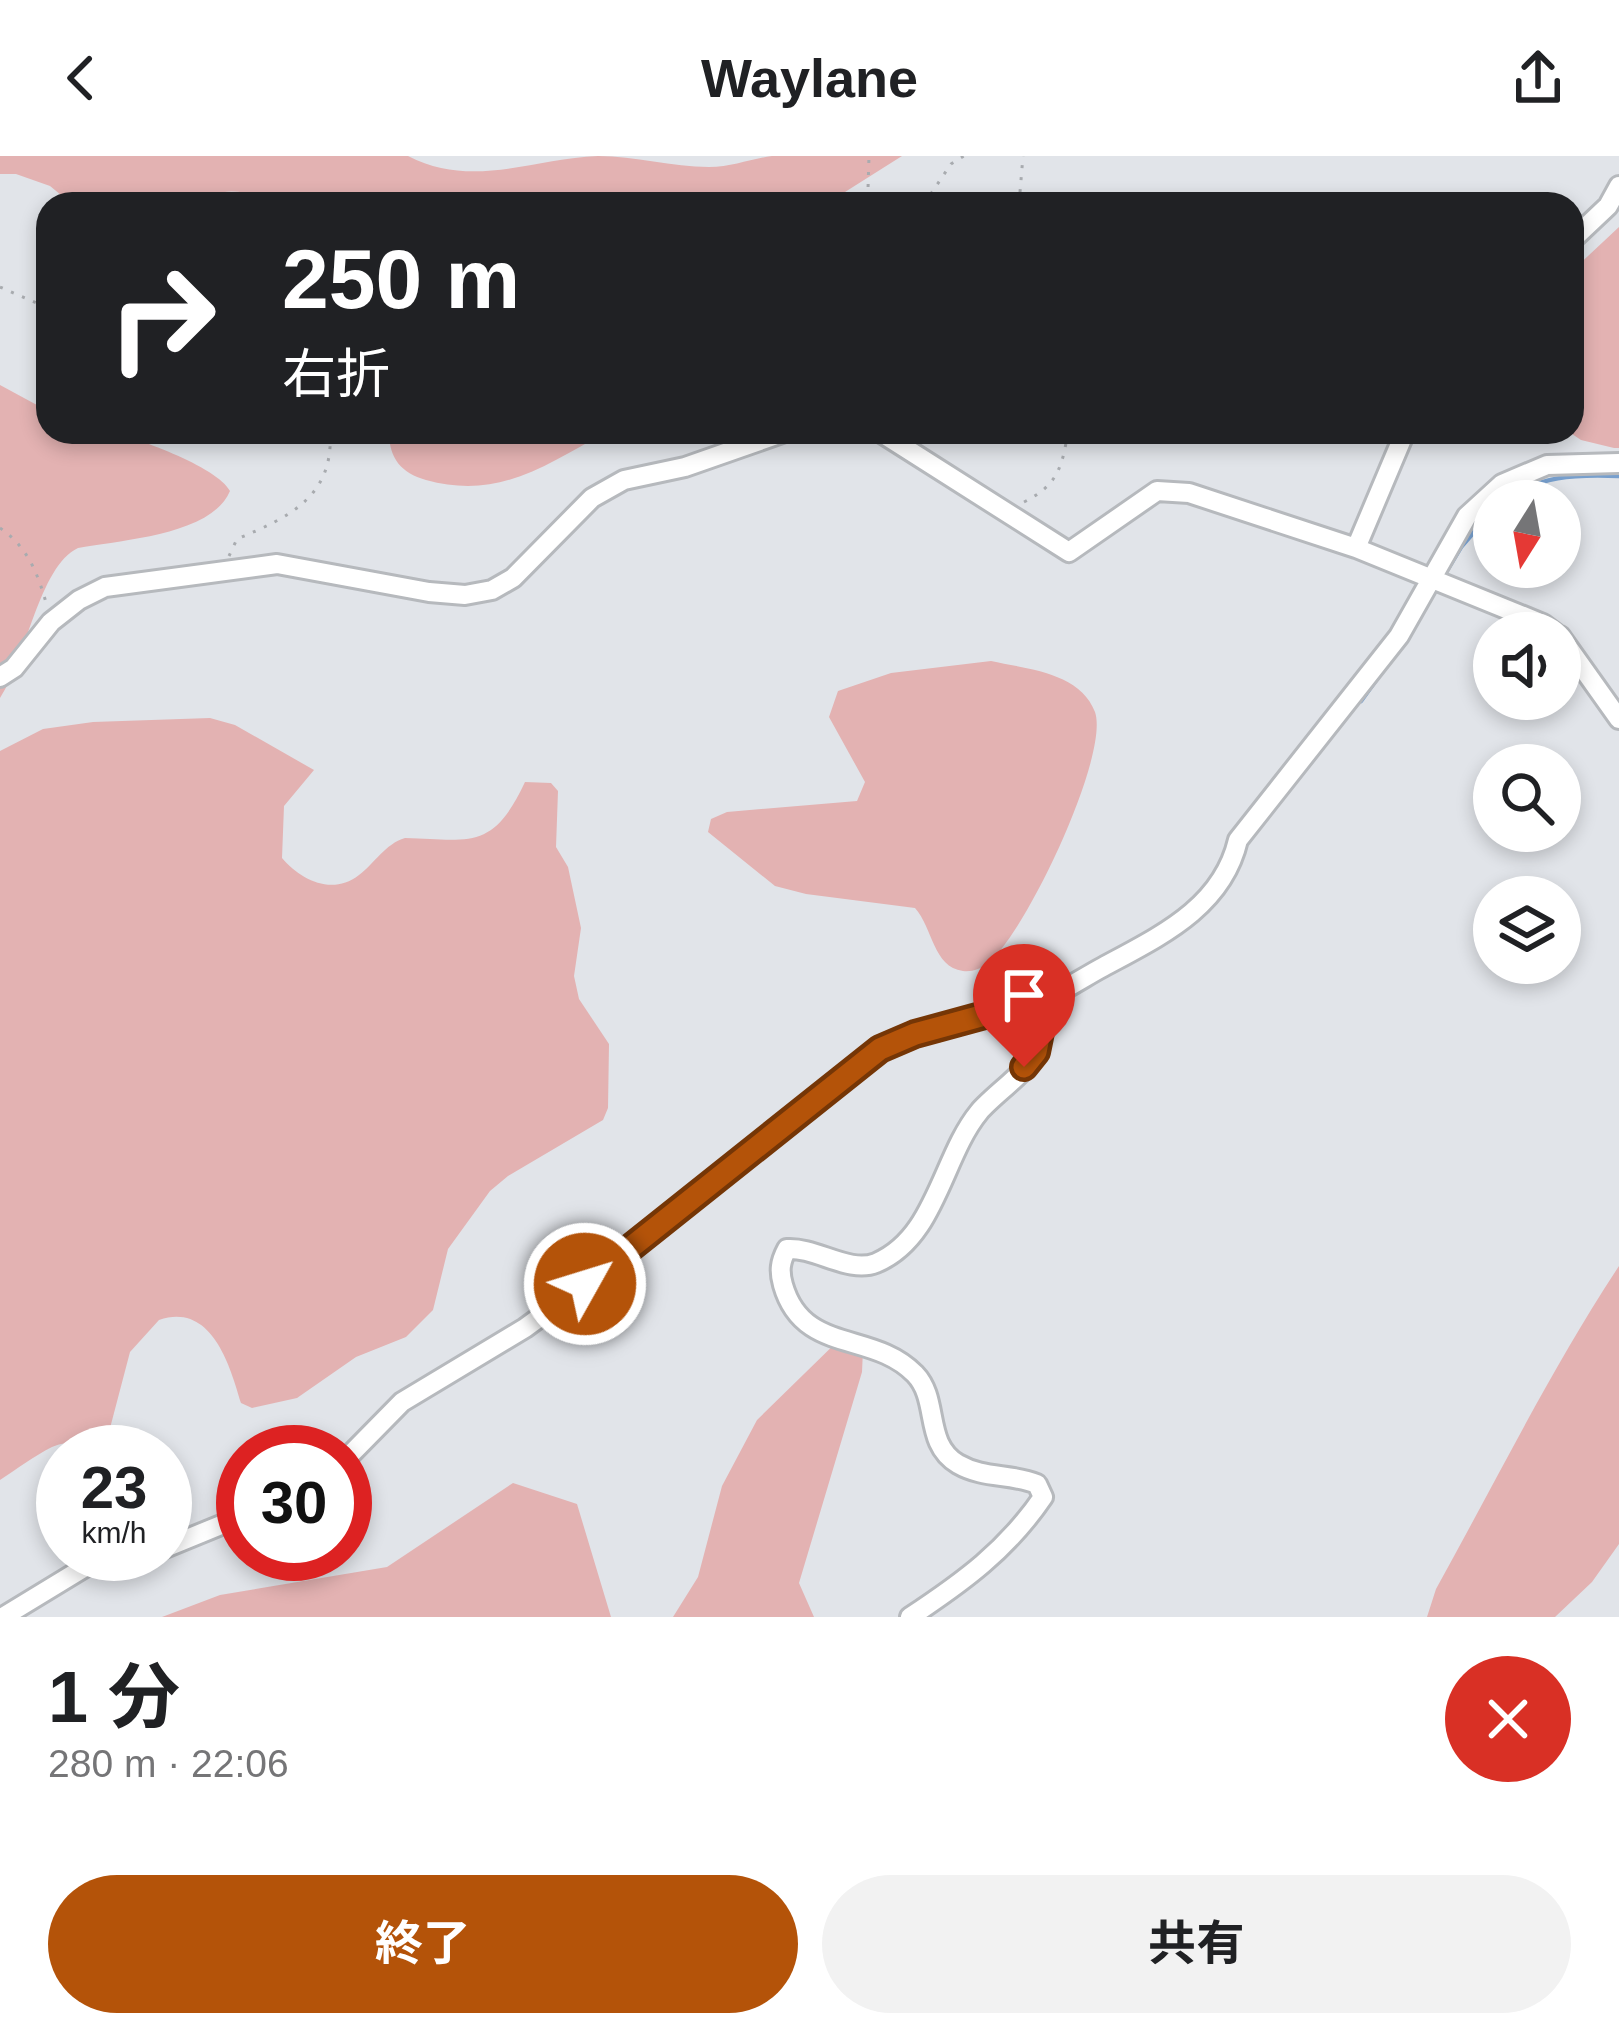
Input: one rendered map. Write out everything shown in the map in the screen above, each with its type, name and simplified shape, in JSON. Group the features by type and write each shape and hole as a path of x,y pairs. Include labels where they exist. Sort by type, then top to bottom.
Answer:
{"street":[{"path":"1584,229 1618,190"},
{"path":"0,677 14,668 51,622 105,587 278,564 429,592 465,595 491,590 513,578 592,498 624,480 750,444"},
{"path":"899,444 1069,552 1157,491 1189,493 1356,548 1515,612"},
{"path":"1356,548 1400,444"},
{"path":"372,1433 402,1402 524,1328 585,1284 880,1049 915,1034 1047,998 1163,934 1210,896 1231,868 1238,840 1399,636 1467,516 1502,484 1547,465 1619,463"},
{"path":"1581,667 1619,719"},
{"path":"910,1617 992,1558 1018,1533 1043,1497 1037,1484 1007,1473 978,1473 946,1454 931,1425 922,1383 912,1371 894,1358 814,1330 799,1320 786,1298 780,1262 787,1250 799,1248 868,1265 899,1248 934,1201 978,1113 1036,1052 1047,998"},
{"path":"3,1617 62,1581"}],"path":[{"path":"865,192 869,156"},
{"path":"932,192 951,164 964,156"},
{"path":"1020,192 1023,156"},
{"path":"0,287 36,303"},
{"path":"232,569 229,556 237,538 289,513 320,488 330,444"},
{"path":"1004,512 1047,491 1063,462 1066,444"},
{"path":"0,528 20,542 40,580 51,622"}],"shaded area":[{"path":"0,156 408,156 432,166 479,171 598,156 709,167 772,156 902,156 845,192 57,192 16,174 0,174"},
{"path":"1619,227 1619,448 1584,441 1584,260"},
{"path":"0,385 36,404 36,444 147,444 209,472 230,491 220,506 185,526 78,548 65,558 43,593 0,698"},
{"path":"390,444 585,444 520,476 476,486 426,480 398,463"},
{"path":"991,661 1050,674 1077,688 1095,712 1096,734 1077,804 1042,883 1004,946 982,967 963,971 945,962 915,908 775,886 708,832 711,819 727,812 857,801 865,782 829,717 838,691 891,673"},
{"path":"210,718 235,725 314,770 284,806 282,858 308,879 328,885 359,875 405,838 478,836 502,820 525,782 551,783 558,791 556,847 568,867 581,928 574,976 579,999 609,1044 608,1108 603,1120 490,1191 448,1249 433,1310 406,1337 356,1357 297,1398 252,1408 241,1403 224,1356 205,1329 193,1320 159,1320 130,1352 111,1425 36,1425 36,1456 0,1480 0,751 43,729 93,722"},
{"path":"1619,1266 1619,1544 1592,1582 1555,1617 1427,1617 1436,1589 1524,1426"},
{"path":"847,1332 863,1350 862,1372 799,1583 814,1617 673,1617 698,1577 722,1486 757,1420"},
{"path":"513,1483 577,1504 611,1617 162,1617 220,1595 304,1581 372,1581 372,1570 387,1567"}],"waterway":[{"path":"1551,480 1619,476"},
{"path":"1446,572 1473,533"},
{"path":"1361,701 1379,676"}],"route":[{"path":"585,1284 846,1072 895,1041 1047,998 1036,1052 1024,1067"}]}
